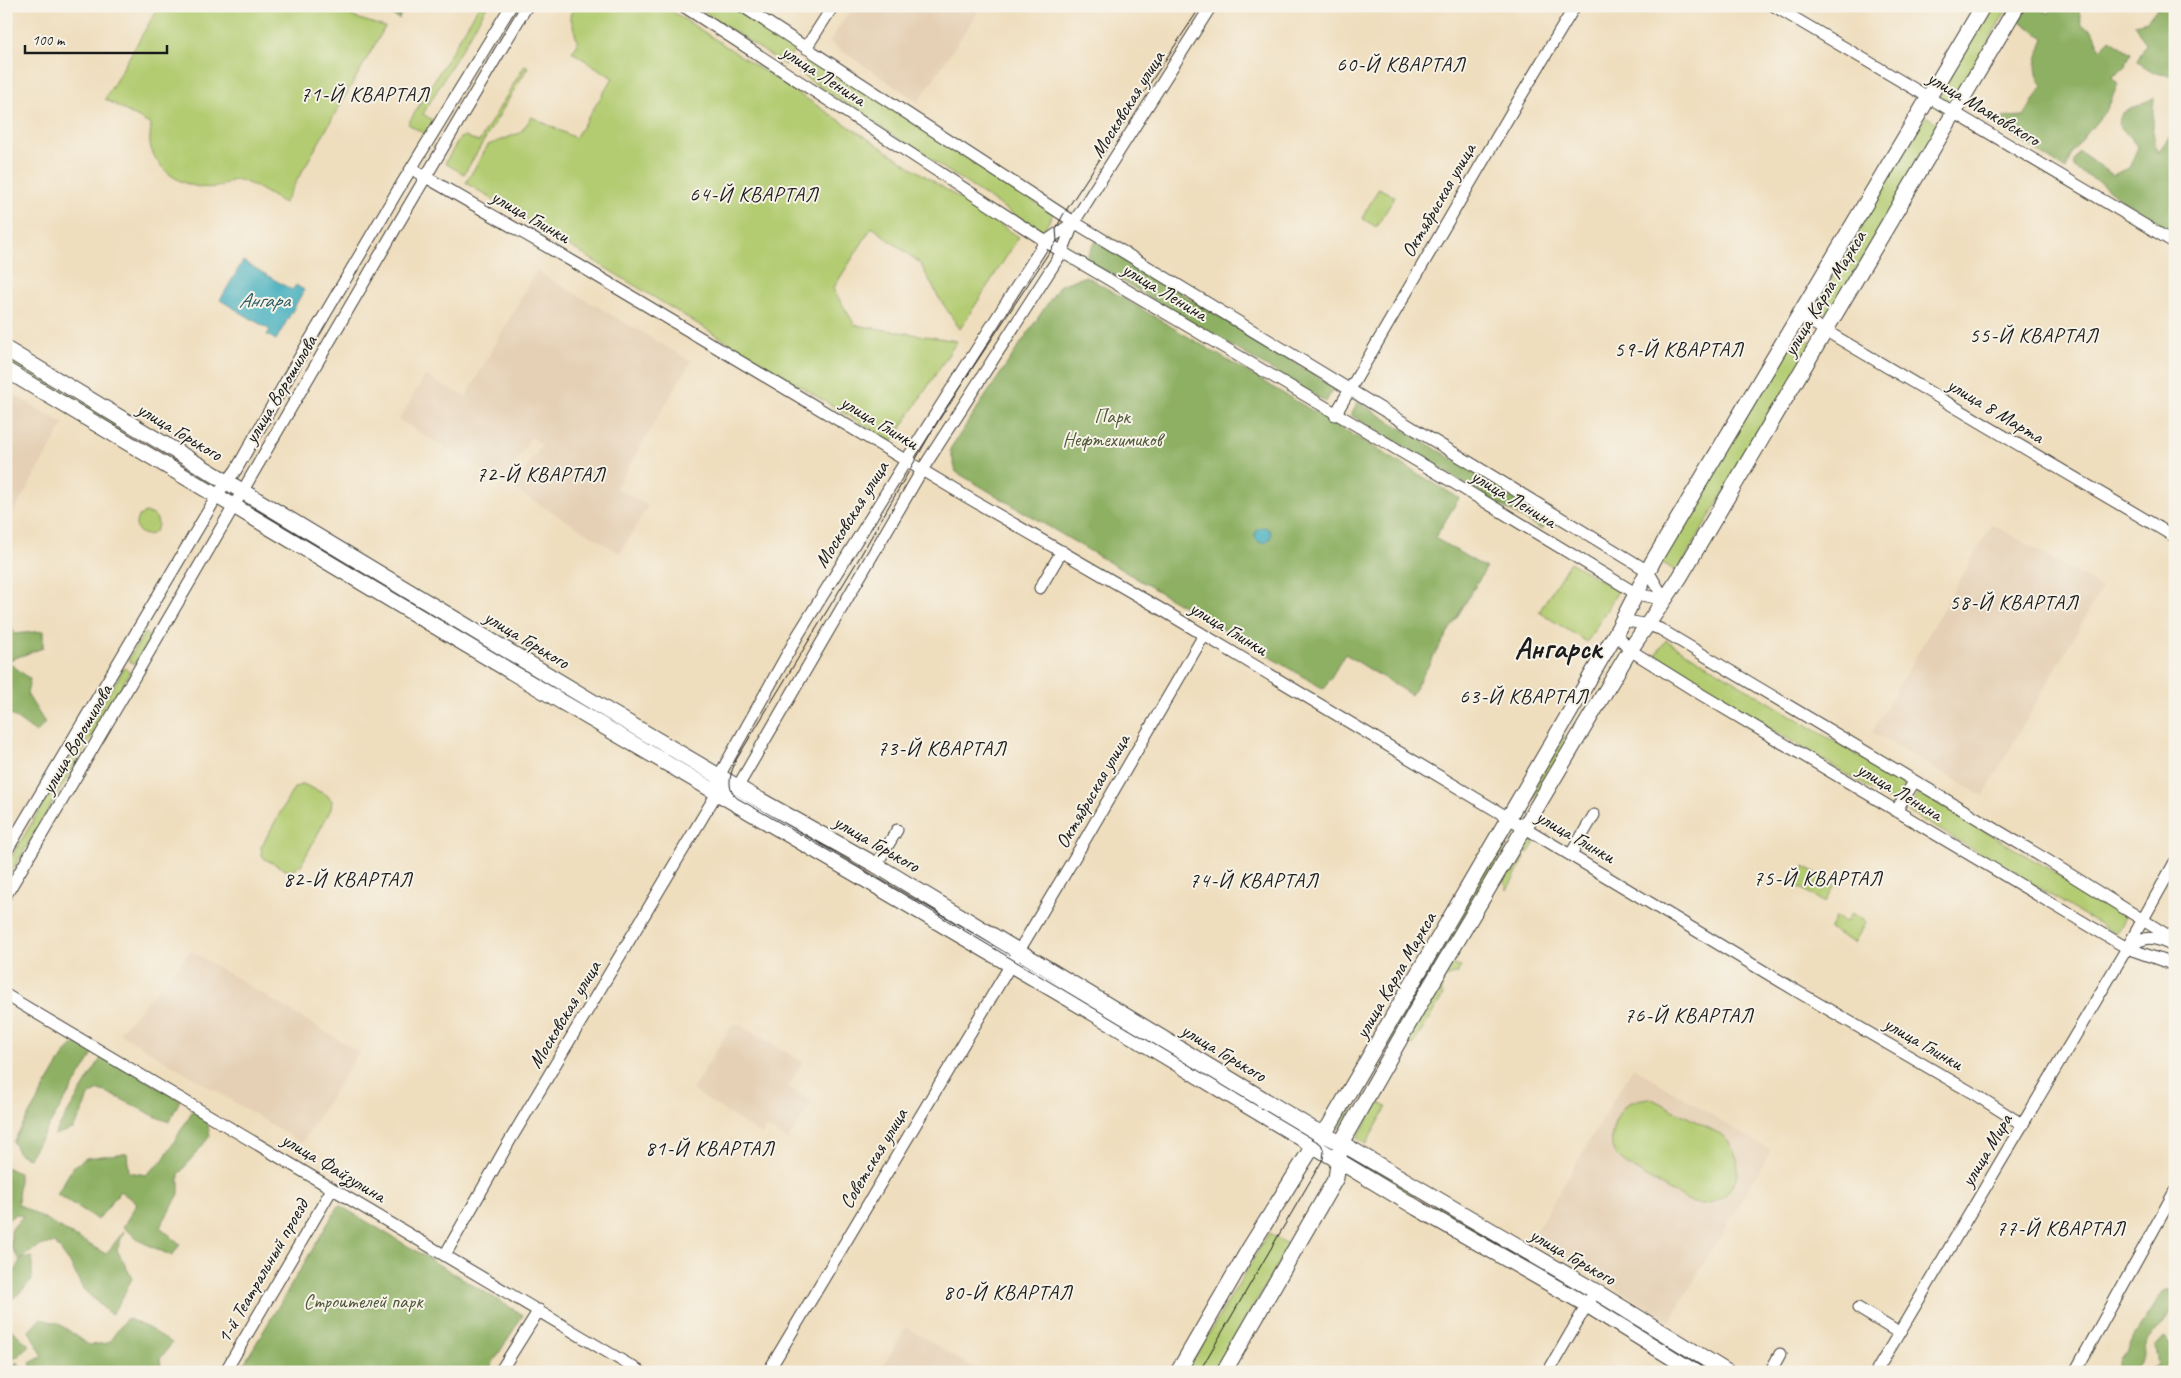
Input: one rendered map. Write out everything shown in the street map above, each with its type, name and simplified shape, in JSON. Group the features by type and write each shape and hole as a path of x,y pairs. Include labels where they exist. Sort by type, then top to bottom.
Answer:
{"main road":[{"name":"улица Карла Маркса","path":"1178,1372 1249,1249 1313,1146 1324,1134 1620,627 1648,571 1983,6"},
{"name":"улица Карла Маркса","path":"1224,1372 1336,1178 1341,1142 1456,941 1630,650 1665,600 1765,434 2017,6"},
{"name":"улица Горького","path":"6,350 238,499 717,793 1010,964 1313,1146 1340,1160 1417,1208 1587,1305 1695,1372"},
{"name":"улица Горького","path":"6,370 222,489"},
{"name":"улица Горького","path":"238,499 876,865 1324,1134 1341,1142 1595,1292 1727,1372"},
{"path":"1417,1208 1425,1193"}],"street":[{"name":"улица Ворошилова","path":"6,852 222,489 236,470 294,367 511,6"},
{"name":"улица Ворошилова","path":"6,895 527,6"},
{"name":"улица Ленина","path":"683,6 1045,242 1335,415 1449,480 1637,594"},
{"name":"улица Ленина","path":"742,6 1074,222 1648,571 1665,600"},
{"path":"806,48 833,6"},
{"name":"Московская улица","path":"736,786 743,778 922,470 1062,252 1074,222 1211,6"},
{"name":"Октябрьская улица","path":"1335,415 1423,262 1576,6"},
{"name":"улица Маяковского","path":"1774,6 2175,243"},
{"name":"улица Глинки","path":"412,169 1204,635 1508,818 1572,854 1800,994 1976,1095 2022,1125"},
{"name":"Московская улица","path":"445,1255 509,1142 717,793 719,776 798,635 1045,242 1074,222"},
{"name":"улица 8 Марта","path":"1799,315 2175,537"},
{"path":"1040,588 1062,551"},
{"path":"1637,594 1665,600"},
{"name":"улица Ленина","path":"2175,940 2142,918 1660,629 1648,624 1620,627 1630,650 2127,948 2175,964"},
{"name":"Октябрьская улица","path":"1010,964 1204,635"},
{"path":"1896,811 1914,782"},
{"path":"717,793 736,786"},
{"path":"1572,854 1594,815"},
{"path":"876,865 897,830"},
{"name":"улица Мира","path":"1876,1372 2127,948 2142,918 2175,862"},
{"path":"2127,948 2147,937 2175,946"},
{"name":"Советская улица","path":"768,1372 1010,964"},
{"name":"улица Файзулина","path":"6,995 641,1372"},
{"name":"1-й Театральный проезд","path":"225,1372 332,1189"},
{"path":"2076,1372 2175,1192"},
{"path":"1548,1372 1595,1292"},
{"path":"1858,1308 1899,1333"},
{"path":"500,1372 539,1310"},
{"path":"1770,1372 1780,1354"}],"shaded area":[{"path":"853,6 982,6 918,102 829,42"},
{"path":"536,271 691,361 616,488 648,506 620,553 514,489 542,444 531,437 504,482 399,420 425,376 466,397"},
{"path":"6,390 64,424 6,526"},
{"path":"1992,524 2102,588 1983,796 1872,732"},
{"path":"191,951 359,1052 302,1143 119,1033"},
{"path":"734,1022 803,1062 788,1087 812,1102 788,1140 766,1127 762,1135 692,1090"},
{"path":"1633,1067 1771,1151 1670,1321 1532,1238"},
{"path":"906,1327 981,1372 880,1372"}],"green space":[{"path":"159,6 344,6 353,17 385,27 284,203 253,185 240,180 216,187 205,187 185,183 175,178 159,164 154,155 150,145 151,125 105,99"},
{"path":"380,6 403,6 399,19 385,11"},
{"path":"479,6 487,6 423,114 434,121 426,135 408,124"},
{"path":"575,6 664,6 1019,237 960,329 939,298 920,263 872,227 833,289 855,325 957,341 892,442 466,183 488,145 520,133 532,117 575,138 613,78 572,52 578,44 570,15"},
{"path":"695,6 732,6 796,47 785,65"},
{"path":"1987,6 2009,6 1951,104 1936,93"},
{"path":"2029,6 2049,13 2054,6 2078,6 2082,25 2092,30 2100,49 2110,39 2131,53 2124,68 2112,76 2118,84 2107,109 2072,152 2066,170 1999,127 2004,117 2024,116 2042,86 2036,67 2044,38 2019,20"},
{"path":"2165,6 2175,14 2175,75 2164,75 2154,72 2137,61 2146,44 2134,24 2147,21 2158,7"},
{"path":"810,56 1053,214 1042,233 799,73"},
{"path":"525,65 528,67 464,174 445,163 460,138 465,136 479,142"},
{"path":"2154,98 2152,126 2157,153 2175,130 2175,204 2171,219 2175,222 2175,233 2123,201 2100,183 2075,169 2073,164 2079,151 2113,175 2129,168 2138,147 2118,124 2122,113"},
{"path":"1926,116 1941,126 1829,314 1813,304"},
{"path":"1379,188 1395,197 1376,227 1362,218"},
{"path":"1096,241 1334,387 1326,402 1085,259"},
{"name":"Парк Нефтехимиков","path":"1086,276 1459,498 1435,538 1486,568 1411,695 1345,654 1324,689 956,472 950,449 1060,285"},
{"path":"1794,333 1812,343 1677,572 1660,561"},
{"path":"6,356 130,431 118,430 6,365"},
{"path":"1358,402 1550,518 1542,530 1351,415"},
{"path":"259,507 433,612 430,617 255,513"},
{"path":"147,513 155,516 158,524 155,532 147,535 139,532 136,524 139,516"},
{"path":"1570,562 1618,591 1587,642 1539,612"},
{"path":"440,617 670,752 660,753 438,621"},
{"path":"6,618 15,634 43,631 43,648 7,661 30,679 27,694 45,723 36,733 6,711"},
{"path":"144,633 151,637 135,664 128,660"},
{"path":"1666,640 1905,784 1894,803 1654,658"},
{"path":"124,668 130,672 6,881 6,866"},
{"path":"1564,737 1568,740 1522,819 1517,816"},
{"path":"303,784 327,795 332,801 331,809 301,865 292,871 286,870 265,859 262,855 261,847 294,788"},
{"path":"1919,792 2126,915 2116,934 1908,811"},
{"path":"1511,828 1515,831 1340,1129 1335,1125"},
{"path":"1525,839 1536,841 1528,853 1519,847"},
{"path":"1516,853 1525,858 1507,890 1503,878"},
{"path":"1805,866 1835,885 1825,903 1794,884"},
{"path":"1851,913 1866,922 1854,943 1829,929 1836,917 1846,922"},
{"path":"1451,965 1461,967 1456,974 1445,978 1441,985 1443,996 1413,1045 1408,1043 1409,1034"},
{"path":"75,1043 95,1051 29,1158 19,1154 13,1142 65,1053"},
{"path":"103,1055 180,1100 169,1122 99,1090 88,1096 73,1129 54,1135"},
{"path":"1650,1098 1722,1135 1730,1145 1736,1155 1738,1166 1734,1185 1725,1195 1706,1204 1694,1203 1640,1173 1616,1155 1613,1150 1612,1137 1618,1116 1628,1104"},
{"path":"1378,1102 1387,1107 1366,1144 1357,1138"},
{"path":"193,1110 206,1116 210,1136 179,1174 179,1194 160,1227 180,1244 172,1256 142,1242 123,1227 137,1203 120,1191 98,1220 57,1194 73,1167 86,1158 127,1153 129,1172 146,1175 163,1160"},
{"path":"1365,1163 1417,1193 1412,1201 1361,1171"},
{"path":"6,1167 19,1173 18,1204 106,1254 124,1231 117,1250 132,1278 111,1315 83,1289 70,1263 55,1243 36,1248 21,1259 32,1257 32,1281 15,1297 6,1302 6,1279 12,1277 20,1260 11,1247 11,1230 23,1216 16,1214 6,1221"},
{"name":"Строителей парк","path":"339,1205 523,1315 487,1372 239,1372"},
{"path":"1435,1205 1585,1291 1581,1299 1431,1212"},
{"path":"1269,1233 1289,1245 1215,1372 1186,1372"},
{"path":"2165,1290 2173,1290 2175,1297 2166,1319 2146,1344 2142,1359 2132,1372 2116,1372 2120,1358 2127,1352 2134,1336"},
{"path":"1602,1301 1719,1372 1700,1372 1597,1309"},
{"path":"127,1318 150,1329 172,1343 160,1359 162,1372 33,1372 30,1363 43,1356 29,1331 40,1319 58,1323 89,1345 108,1343"},
{"path":"6,1325 29,1345 19,1356 6,1363"},
{"path":"2165,1337 2175,1351 2175,1372 2141,1372 2143,1369 2147,1370 2158,1365 2155,1348"},
{"path":"18,1362 23,1372 6,1372 6,1367"}],"water":[{"name":"Ангара","path":"243,261 292,290 296,285 304,290 276,340 267,335 270,330 220,300"},
{"path":"1260,527 1266,527 1271,532 1269,541 1260,543 1255,538 1255,532"}],"tram line":[{"path":"1199,1372 1323,1159 1324,1151 1321,1144 878,879 737,798 731,790 730,780 736,760 858,560 940,417 1057,241 1056,229 1063,215 1201,6"}],"district":[{"name":"60-Й КВАРТАЛ","path":"1401,64"},
{"name":"71-Й КВАРТАЛ","path":"365,94"},
{"name":"64-Й КВАРТАЛ","path":"754,194"},
{"name":"55-Й КВАРТАЛ","path":"2034,335"},
{"name":"59-Й КВАРТАЛ","path":"1679,349"},
{"name":"72-Й КВАРТАЛ","path":"541,474"},
{"name":"58-Й КВАРТАЛ","path":"2014,602"},
{"name":"Ангарск","path":"1558,648"},
{"name":"63-Й КВАРТАЛ","path":"1524,696"},
{"name":"73-Й КВАРТАЛ","path":"942,748"},
{"name":"75-Й КВАРТАЛ","path":"1818,878"},
{"name":"82-Й КВАРТАЛ","path":"348,879"},
{"name":"74-Й КВАРТАЛ","path":"1254,880"},
{"name":"76-Й КВАРТАЛ","path":"1689,1015"},
{"name":"81-Й КВАРТАЛ","path":"710,1148"},
{"name":"77-Й КВАРТАЛ","path":"2061,1228"},
{"name":"80-Й КВАРТАЛ","path":"1008,1292"}]}
